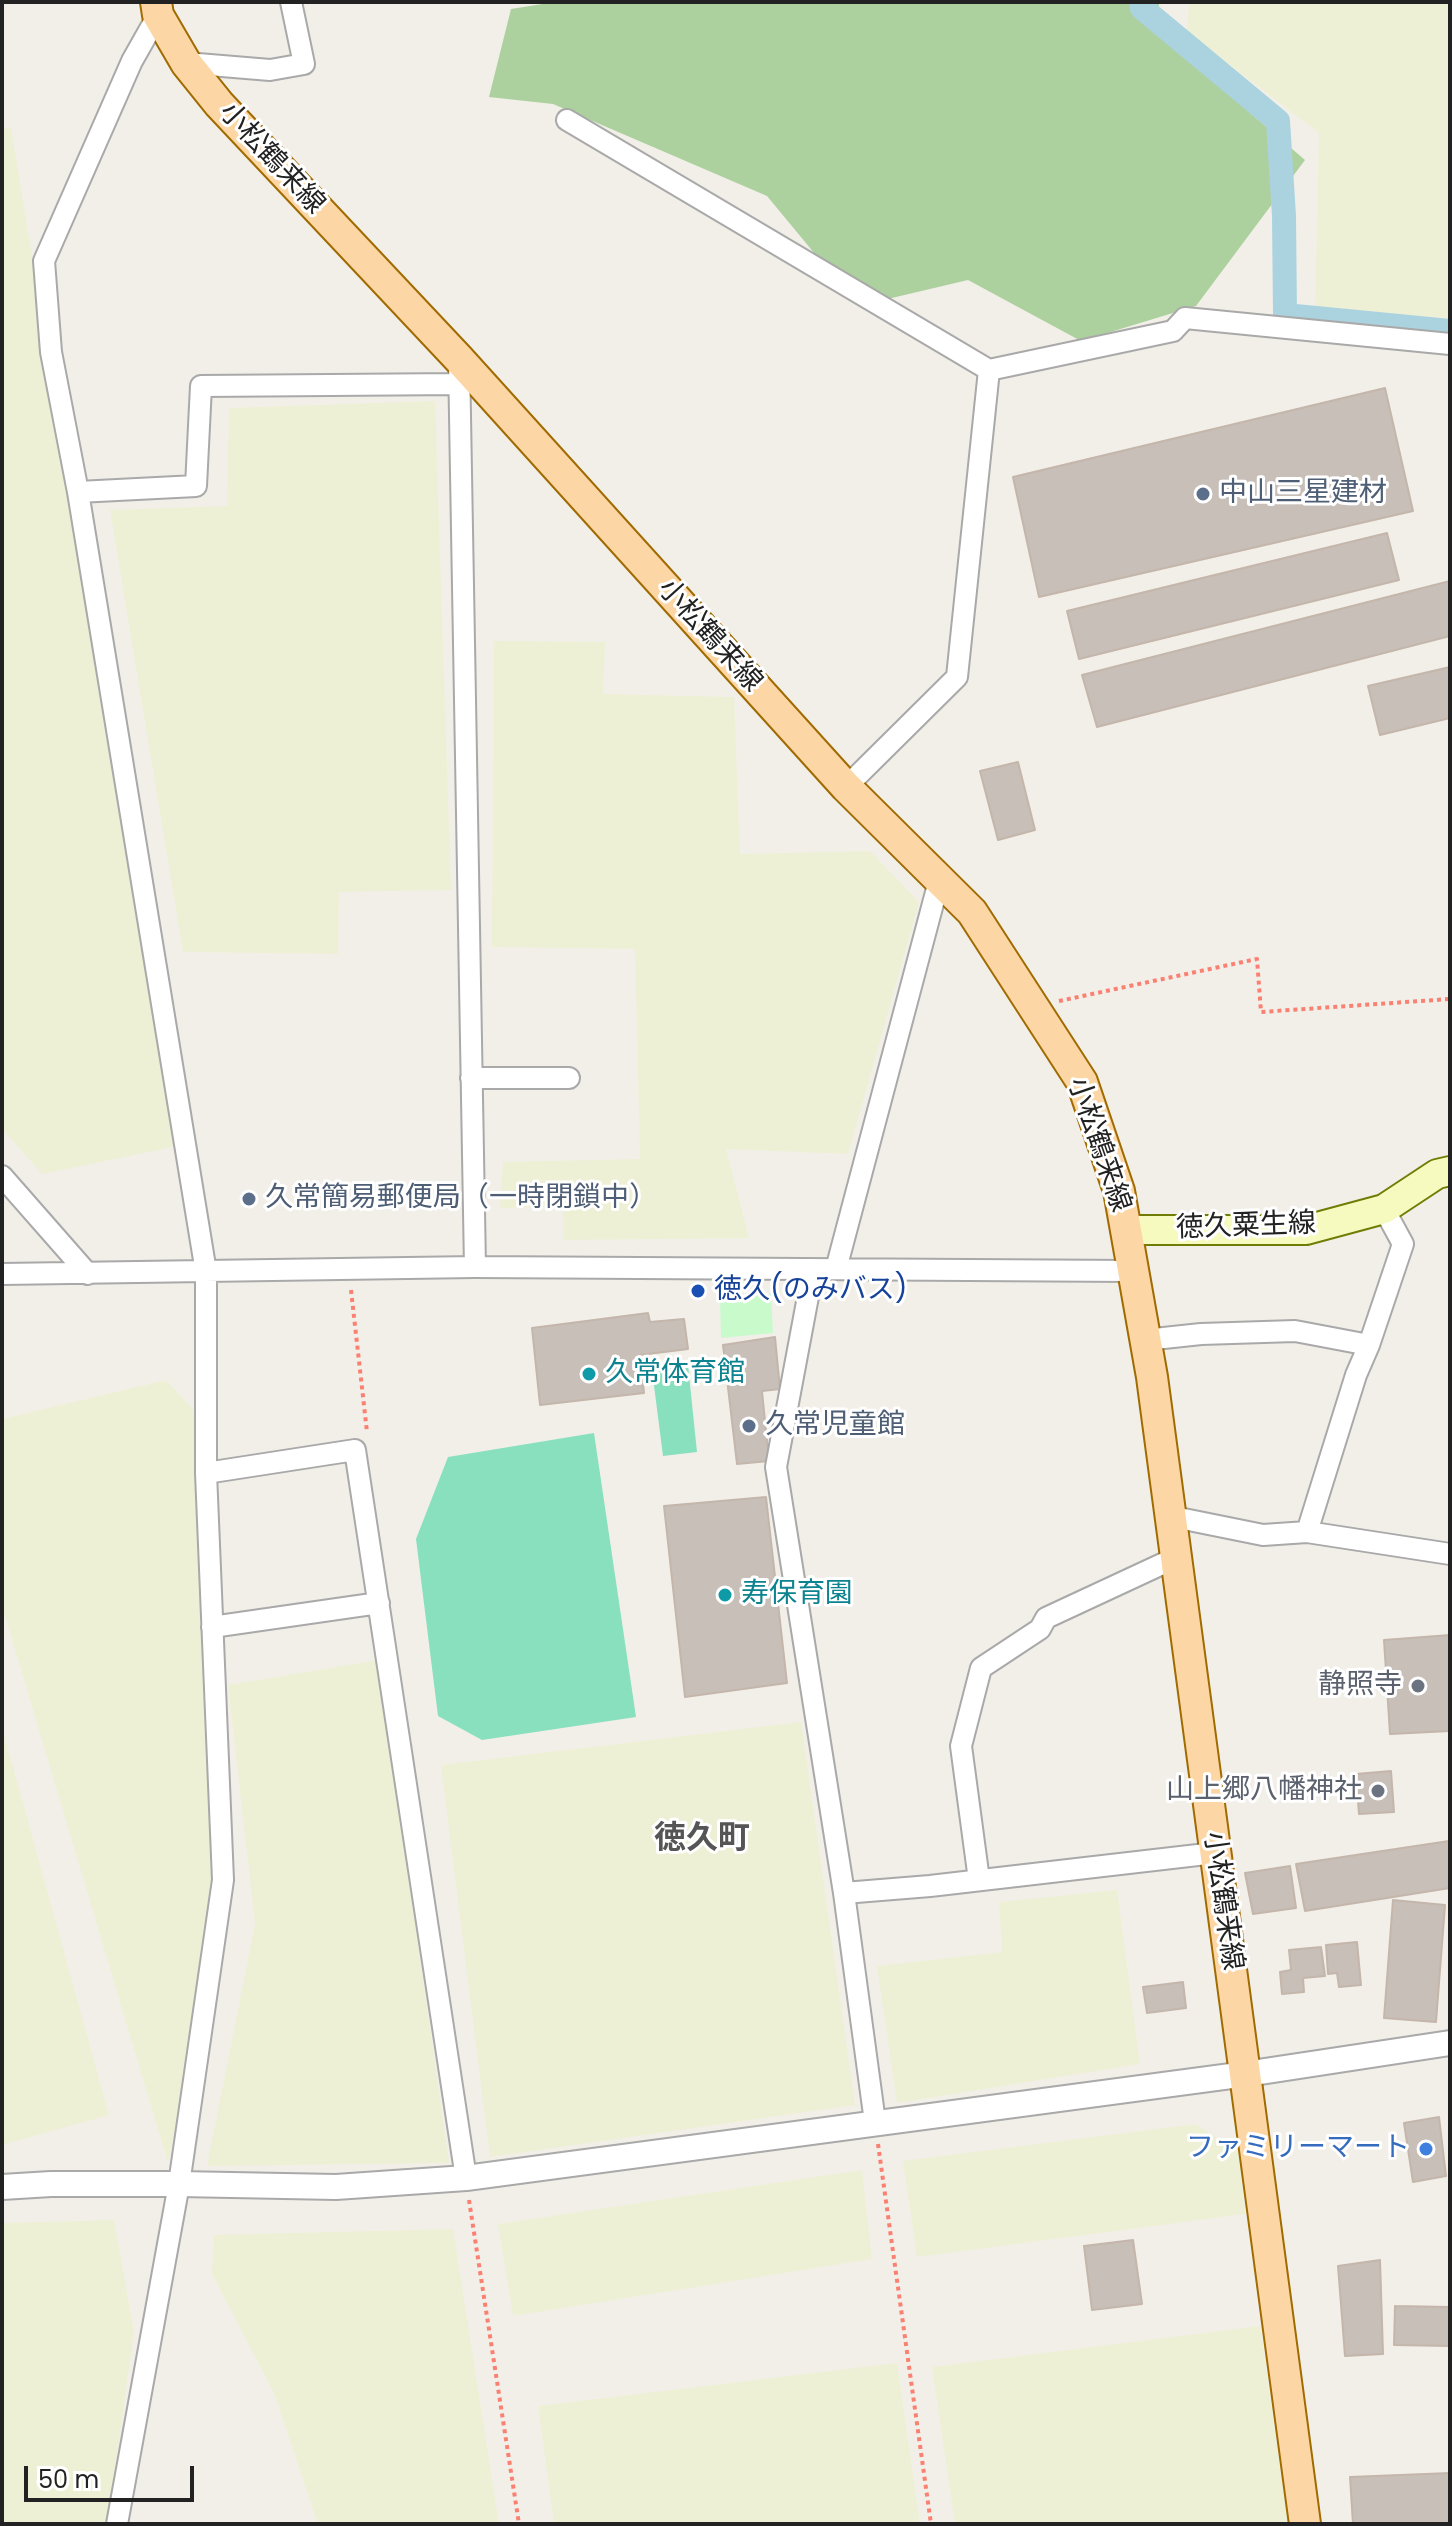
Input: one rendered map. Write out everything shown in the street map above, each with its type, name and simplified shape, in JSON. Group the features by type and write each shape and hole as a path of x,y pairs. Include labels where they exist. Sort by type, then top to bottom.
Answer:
{"main road":[{"name":"小松鶴来線","path":"157,8 186,63 219,104 459,371 846,787 972,912 1082,1082 1119,1191 1145,1340 1305,2524"},
{"name":"徳久粟生線","path":"1126,1230 1306,1230 1384,1209 1437,1174 1450,1171"}],"street":[{"path":"186,63 270,70 304,64 291,2"},
{"path":"117,2524 179,2184 223,1880 206,1473 206,1272 78,492 51,352 44,261 157,8"},
{"path":"567,120 989,370 1173,331 1185,318 1450,344"},
{"path":"846,787 957,677 989,370"},
{"path":"78,492 196,486 201,386 459,371 475,1267"},
{"path":"836,1269 939,881"},
{"path":"471,1078 569,1078"},
{"path":"2,1176 88,1274"},
{"path":"1307,1532 1356,1375 1403,1244 1384,1209"},
{"path":"2,1274 475,1267 1133,1271"},
{"path":"813,1270 776,1467 844,1893 875,2122"},
{"path":"1145,1340 1201,1334 1295,1331 1369,1345"},
{"path":"206,1473 355,1450 466,2178"},
{"path":"1169,1516 1263,1535 1307,1532 1450,1554"},
{"path":"979,1880 961,1746 981,1668 1040,1629 1046,1618 1175,1558"},
{"path":"212,1627 379,1603"},
{"path":"844,1893 1215,1853"},
{"path":"2,2187 51,2184 336,2187 466,2178 1246,2074 1450,2043"}],"path":[{"path":"1033,1007 1257,959 1261,1012 1450,999"},
{"path":"348,1269 367,1436 355,1450"},
{"path":"875,2122 931,2524"},
{"path":"466,2178 519,2524"}],"green space":[{"path":"555,2 1159,2 1157,33 1305,160 1196,306 1081,341 968,280 858,306 767,196 553,104 489,97 511,9"},
{"path":"1189,2 1450,2 1450,318 1315,309 1319,133 1187,32"},
{"path":"11,128 178,1146 42,1174 2,1129 2,129"},
{"path":"435,401 451,890 339,892 338,954 183,952 110,510 227,506 229,408"},
{"path":"494,641 605,642 603,694 734,697 740,854 870,851 919,902 848,1154 726,1149 749,1238 563,1240 563,1206 500,1208 503,1162 640,1159 635,949 492,947"},
{"path":"771,1294 773,1333 721,1338 720,1298"},
{"path":"688,1365 697,1452 663,1456 652,1370"},
{"path":"166,1380 205,1422 217,1923 168,2163 2,1606 2,1419"},
{"path":"594,1433 636,1717 482,1740 438,1716 416,1539 448,1457"},
{"path":"378,1660 449,2163 207,2166 255,1924 228,1685"},
{"path":"801,1722 855,2105 490,2157 441,1765"},
{"path":"2,1727 109,2115 2,2145"},
{"path":"1117,1890 1140,2064 897,2103 877,1966 1002,1952 999,1902"},
{"path":"1196,2124 1239,2152 1245,2214 917,2257 903,2161"},
{"path":"862,2170 872,2259 513,2316 498,2224"},
{"path":"114,2220 134,2332 107,2524 2,2524 2,2223"},
{"path":"453,2229 499,2524 318,2524 275,2395 212,2274 214,2235"},
{"path":"1260,2326 1288,2524 955,2524 932,2367"},
{"path":"897,2363 920,2524 554,2524 538,2406"}],"building":[{"path":"1385,388 1413,511 1039,597 1013,477"},
{"path":"1387,533 1399,580 1079,659 1067,611"},
{"path":"1450,581 1450,636 1097,727 1082,675"},
{"path":"1450,667 1450,718 1380,735 1368,686"},
{"path":"1018,762 1035,830 998,840 980,771"},
{"name":"久常体育館","path":"648,1313 650,1322 684,1319 688,1349 640,1355 644,1393 540,1405 532,1328"},
{"name":"久常児童館","path":"775,1337 780,1389 762,1391 769,1461 737,1464 723,1345"},
{"name":"寿保育園","path":"766,1497 787,1683 685,1697 664,1506"},
{"name":"静照寺","path":"1450,1635 1450,1731 1390,1734 1384,1640"},
{"path":"1391,1771 1394,1812 1359,1814 1356,1774"},
{"path":"1449,1841 1450,1888 1305,1911 1296,1864"},
{"path":"1290,1866 1296,1908 1253,1914 1245,1873"},
{"path":"1393,1900 1445,1905 1436,2022 1384,2018"},
{"path":"1357,1942 1361,1985 1339,1987 1337,1973 1328,1974 1326,1945"},
{"path":"1321,1947 1325,1976 1303,1978 1304,1992 1282,1994 1280,1972 1291,1970 1289,1950"},
{"path":"1183,1982 1186,2008 1147,2013 1143,1987"},
{"name":"ファミリーマート","path":"1439,2117 1446,2176 1413,2182 1404,2123"},
{"path":"1133,2240 1142,2304 1092,2310 1084,2246"},
{"path":"1380,2260 1383,2354 1345,2356 1338,2266"},
{"path":"1395,2306 1450,2307 1450,2346 1394,2345"},
{"path":"1450,2473 1450,2524 1353,2524 1350,2477"}],"waterway":[{"path":"1142,2 1142,8 1278,121 1284,216 1285,315 1450,331"}],"place":[{"name":"中山三星建材","path":"1203,494"},
{"name":"久常簡易郵便局（一時閉鎖中）","path":"249,1199"},
{"name":"徳久(のみバス)","path":"698,1291"},
{"name":"久常体育館","path":"589,1374"},
{"name":"久常児童館","path":"749,1426"},
{"name":"寿保育園","path":"725,1595"},
{"name":"静照寺","path":"1418,1686"},
{"name":"山上郷八幡神社","path":"1378,1791"},
{"name":"ファミリーマート","path":"1426,2149"}],"district":[{"name":"徳久町","path":"702,1840"}]}
